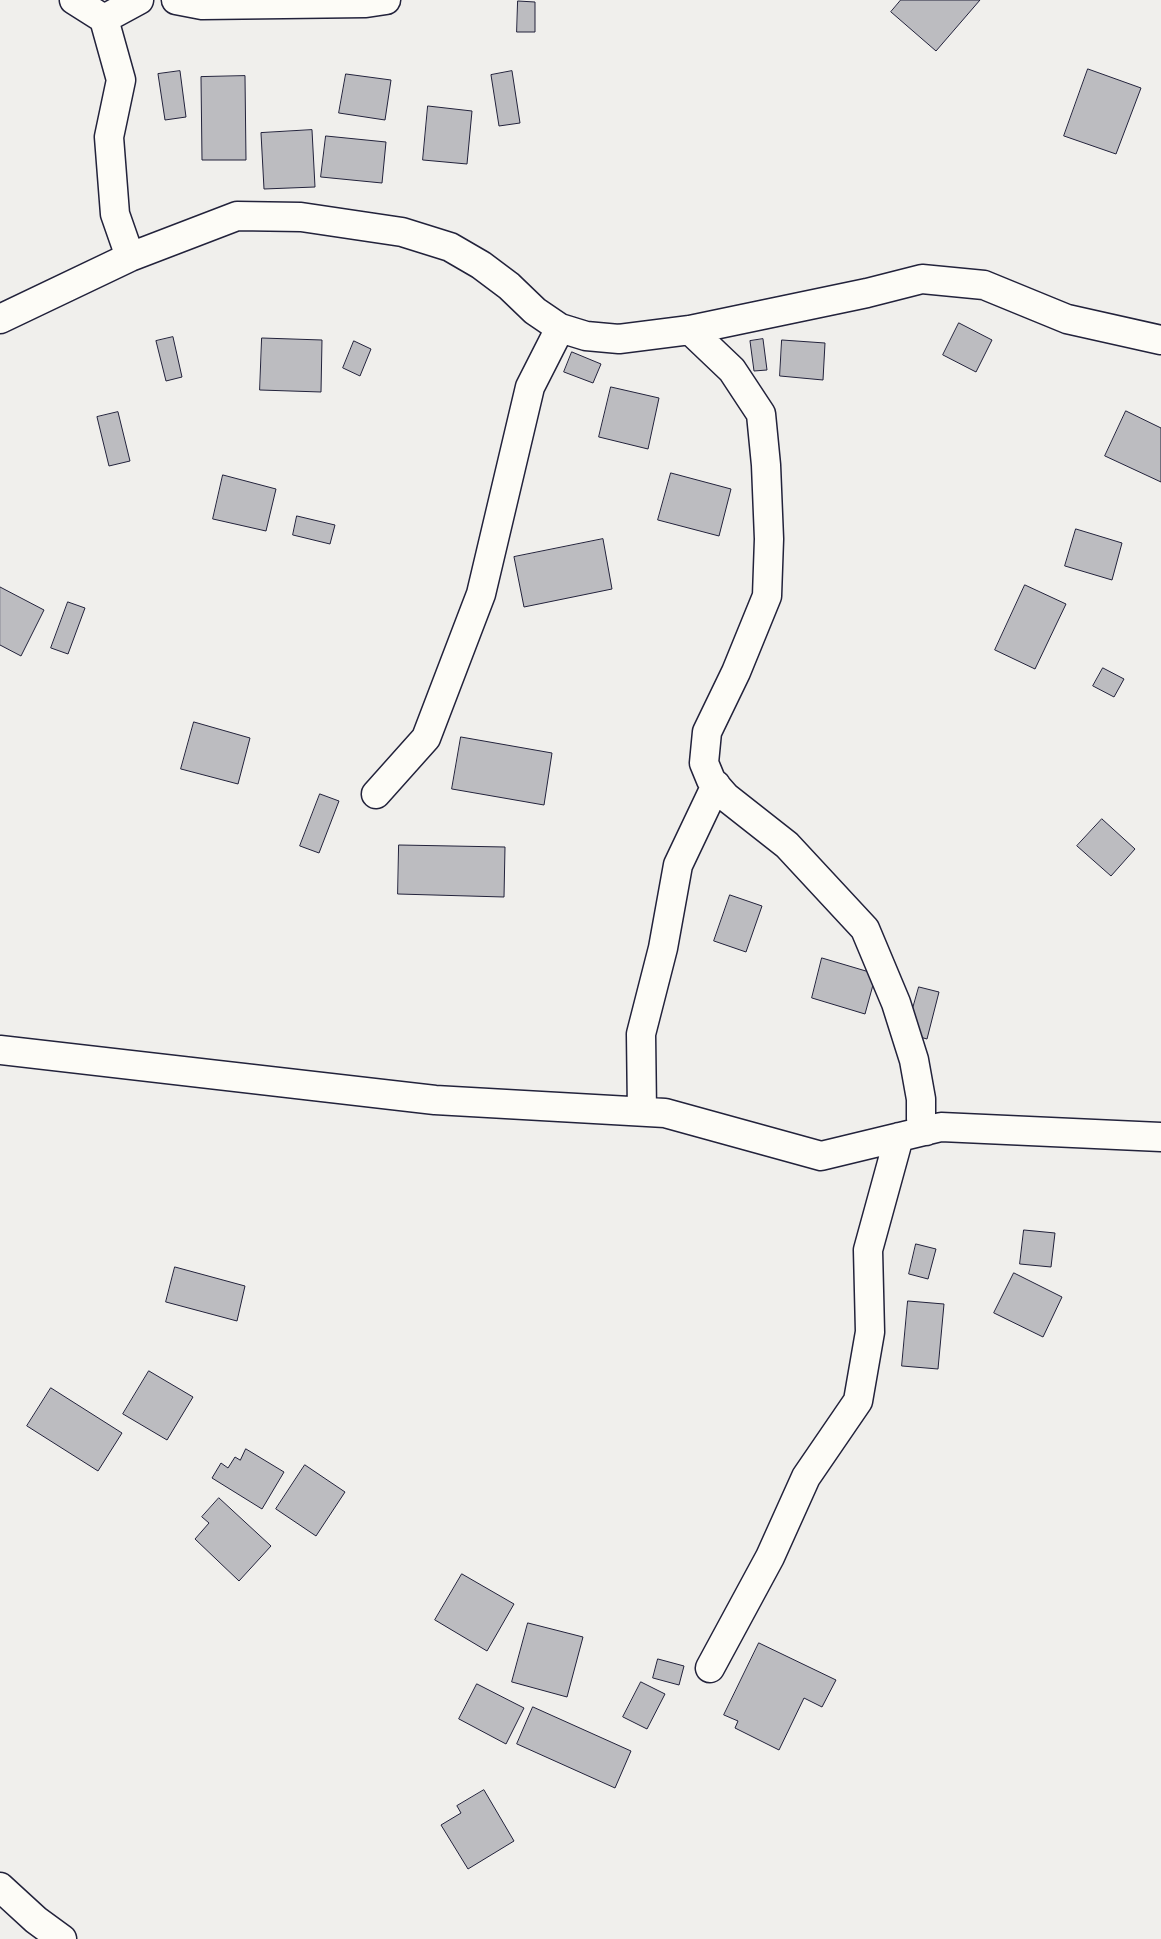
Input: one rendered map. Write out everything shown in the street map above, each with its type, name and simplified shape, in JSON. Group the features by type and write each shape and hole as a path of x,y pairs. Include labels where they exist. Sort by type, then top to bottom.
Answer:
{"street":[{"path":"74,0 104,19 121,80 109,137 115,214 130,257"},
{"path":"104,19 140,0"},
{"path":"176,0 202,5 366,3 386,0"},
{"path":"0,319 130,257 236,216 301,217 402,232 450,247 482,265 509,286 535,311 560,328 586,336 618,339 690,330 867,293 922,279 984,285 1067,319 1161,340"},
{"path":"376,794 426,738 481,594 530,387 560,328"},
{"path":"690,330 732,370 761,414 766,464 769,539 767,596 736,672 707,732 704,763 711,780 726,797 787,845 865,929 896,1003 914,1060 921,1119 926,1131"},
{"path":"642,1112 642,1034 663,948 678,865 716,785"},
{"path":"0,1050 435,1100 665,1113 821,1156 941,1127 1161,1137"},
{"path":"710,1668 770,1557 806,1477 858,1401 870,1332 868,1250 899,1137"},
{"path":"0,1886 36,1920 62,1939"}],"building":[{"path":"901,0 980,0 936,51 891,12"},
{"path":"518,1 535,2 535,32 517,32"},
{"path":"1088,69 1141,88 1116,154 1064,136"},
{"path":"180,71 186,117 165,120 158,74"},
{"path":"512,71 520,123 499,126 491,75"},
{"path":"346,74 391,80 385,120 339,113"},
{"path":"245,76 246,160 202,160 201,77"},
{"path":"428,106 472,111 467,164 423,160"},
{"path":"312,130 315,187 264,189 261,133"},
{"path":"326,136 386,142 382,183 321,177"},
{"path":"959,323 992,340 976,372 943,355"},
{"path":"173,337 182,377 166,381 156,341"},
{"path":"262,338 322,340 321,392 260,390"},
{"path":"763,339 767,370 754,371 750,341"},
{"path":"782,340 825,343 823,380 780,376"},
{"path":"354,341 371,349 360,376 343,368"},
{"path":"572,352 601,364 593,383 564,372"},
{"path":"611,387 659,398 648,449 599,437"},
{"path":"1126,411 1161,428 1161,482 1105,456"},
{"path":"118,412 130,461 109,466 97,417"},
{"path":"671,473 731,489 719,536 658,520"},
{"path":"223,475 276,489 266,531 213,519"},
{"path":"297,516 335,525 330,544 293,535"},
{"path":"1076,529 1122,543 1112,580 1065,566"},
{"path":"603,539 612,589 524,607 514,557"},
{"path":"1025,585 1066,604 1035,669 995,650"},
{"path":"0,587 44,610 21,656 0,645"},
{"path":"68,602 85,608 68,654 51,648"},
{"path":"1103,668 1124,679 1114,697 1093,686"},
{"path":"194,722 250,738 238,784 181,769"},
{"path":"461,737 552,753 544,805 452,789"},
{"path":"320,794 339,801 319,853 300,846"},
{"path":"1102,819 1135,849 1111,876 1077,846"},
{"path":"399,845 505,847 504,897 398,894"},
{"path":"730,895 762,906 746,952 714,941"},
{"path":"822,958 876,974 865,1014 812,998"},
{"path":"919,987 939,992 927,1039 906,1033"},
{"path":"1024,1230 1055,1233 1051,1267 1020,1264"},
{"path":"916,1244 936,1249 928,1279 909,1274"},
{"path":"175,1267 245,1286 237,1321 166,1302"},
{"path":"1014,1273 1062,1297 1043,1337 994,1313"},
{"path":"908,1301 944,1304 938,1369 902,1366"},
{"path":"149,1371 193,1397 167,1440 123,1414"},
{"path":"51,1388 122,1433 98,1471 27,1426"},
{"path":"246,1449 284,1472 262,1509 212,1478 221,1463 228,1468 235,1457 240,1460"},
{"path":"305,1465 345,1492 316,1536 276,1509"},
{"path":"219,1498 271,1546 239,1581 195,1539 209,1523 202,1517"},
{"path":"462,1574 514,1604 487,1651 435,1620"},
{"path":"528,1623 583,1637 567,1697 512,1682"},
{"path":"759,1643 836,1680 822,1707 804,1698 779,1750 735,1728 738,1721 724,1715"},
{"path":"658,1659 684,1666 679,1685 653,1678"},
{"path":"641,1682 665,1694 647,1729 623,1717"},
{"path":"477,1684 524,1708 506,1744 459,1719"},
{"path":"533,1707 631,1751 615,1788 517,1744"},
{"path":"484,1790 514,1841 468,1869 441,1825 461,1813 457,1806"}]}
